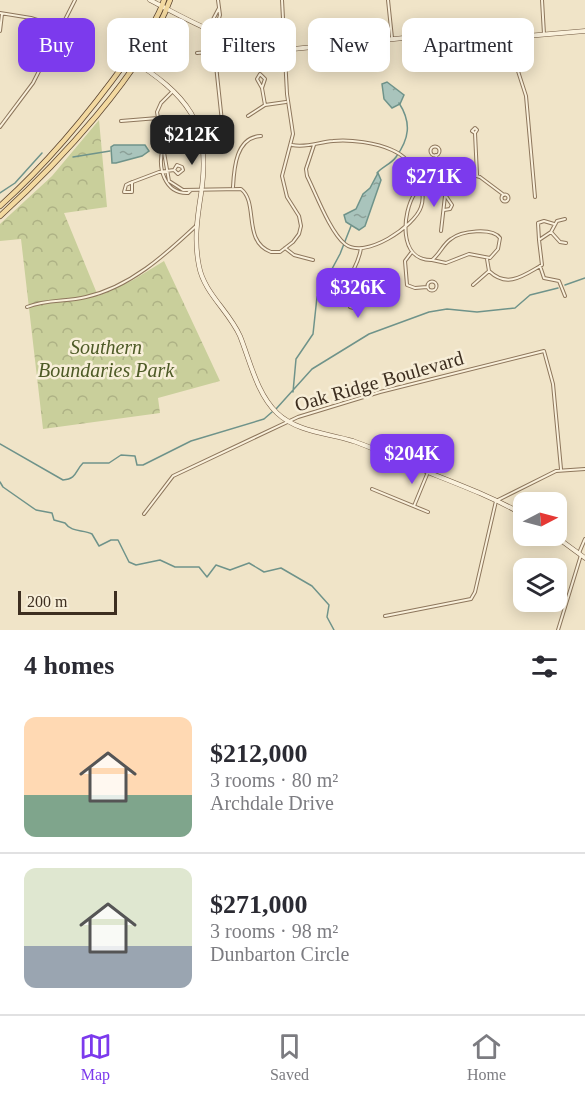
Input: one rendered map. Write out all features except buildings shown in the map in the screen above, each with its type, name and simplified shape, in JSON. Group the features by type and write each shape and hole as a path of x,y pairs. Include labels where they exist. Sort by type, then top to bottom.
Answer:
{"main road":[{"path":"159,18 164,8 164,0"},
{"path":"157,18 170,0"},
{"path":"0,206 63,142 118,72"},
{"path":"0,216 75,139 127,72"}],"street":[{"path":"67,18 75,0"},
{"path":"150,0 201,26"},
{"path":"218,0 220,18"},
{"path":"282,0 283,18"},
{"path":"388,0 392,38"},
{"path":"542,0 544,34"},
{"path":"214,18 219,8"},
{"path":"0,31 1,13 21,18"},
{"path":"534,35 585,31"},
{"path":"296,48 402,38"},
{"path":"197,53 208,52 215,56 224,132 219,141 202,144"},
{"path":"0,127 39,72"},
{"path":"149,72 174,90 192,112 202,144 202,191 196,225 196,252 204,282 235,325 266,400 288,422 352,441 513,510"},
{"path":"174,90 158,107 165,171 172,185 202,191 233,187 246,195 249,217 260,246 271,252 285,248 298,237 301,226 299,216 286,197 283,182 283,166 292,145 293,130 288,102 287,72"},
{"path":"518,72 526,96 535,197"},
{"path":"262,88 265,105"},
{"path":"248,116 265,105 288,102"},
{"path":"121,121 158,118"},
{"path":"475,133 477,176"},
{"path":"233,187 233,170 245,143 261,136"},
{"path":"292,145 314,145 339,140 388,148 412,165 422,191 421,208 407,225 391,237 361,248 349,246 340,238 307,176 306,169 314,145"},
{"path":"436,155 441,181 452,205 450,209 444,210"},
{"path":"132,182 174,170"},
{"path":"432,260 454,237 461,233 494,233 499,236 500,244 495,254 487,259 469,254 446,263 422,260 411,253 406,239 413,196 433,188 441,181 463,174 477,176 504,195"},
{"path":"441,231 446,196"},
{"path":"487,259 489,271 502,279 517,280 543,262 538,223 543,221 554,224 565,219"},
{"path":"539,240 551,232 554,224"},
{"path":"27,307 48,300 79,298 105,291 162,257 196,225"},
{"path":"551,232 560,242 566,243"},
{"path":"285,248 294,255 313,260"},
{"path":"351,295 358,304 357,309 350,307 351,295 348,278 361,248"},
{"path":"411,253 405,261 407,285 415,288 427,287"},
{"path":"540,266 544,278 559,281 565,297"},
{"path":"473,285 489,271"},
{"name":"Oak Ridge Boulevard","path":"144,514 173,476 288,422 326,407 370,394 544,351 553,384 561,469"},
{"path":"496,501 561,469 585,469"},
{"path":"414,506 428,472"},
{"path":"372,489 428,512"},
{"path":"385,616 471,600 475,592 496,501"},
{"path":"558,630 585,539"},
{"path":"567,544 582,555"}],"green space":[{"name":"Southern Boundaries Park","path":"99,120 107,207 64,213 98,296 133,280 164,261 220,381 158,398 160,413 43,429 21,239 0,241 0,224 52,176"}],"water":[{"path":"387,82 404,95 400,104 392,108 384,99 382,84"},
{"path":"114,145 145,145 149,151 142,156 112,163 111,147"},
{"path":"378,173 381,180 365,226 359,230 346,222 344,215 356,209 363,194 370,188"}],"waterway":[{"path":"377,173 392,162 404,144 407,124 399,103"},
{"path":"73,157 110,151"},
{"path":"0,193 15,183 42,153"},
{"path":"293,392 296,359 313,334 317,297 340,254 351,226"},
{"path":"565,285 585,278"},
{"path":"276,409 312,369 369,334 429,312 447,309 477,312 515,308 530,295 558,288"},
{"path":"0,444 63,480 73,476 83,463 109,463 121,455 135,456 137,465 143,465 191,441 264,419 272,412"},
{"path":"0,482 3,487 36,510 52,513 54,520 65,523 74,530 92,534 99,546 111,540 118,540 129,562 136,565 160,560 175,567 199,567 207,577 216,565 230,570 249,563 264,572 281,568 312,586 329,605 327,617 334,630"}]}
